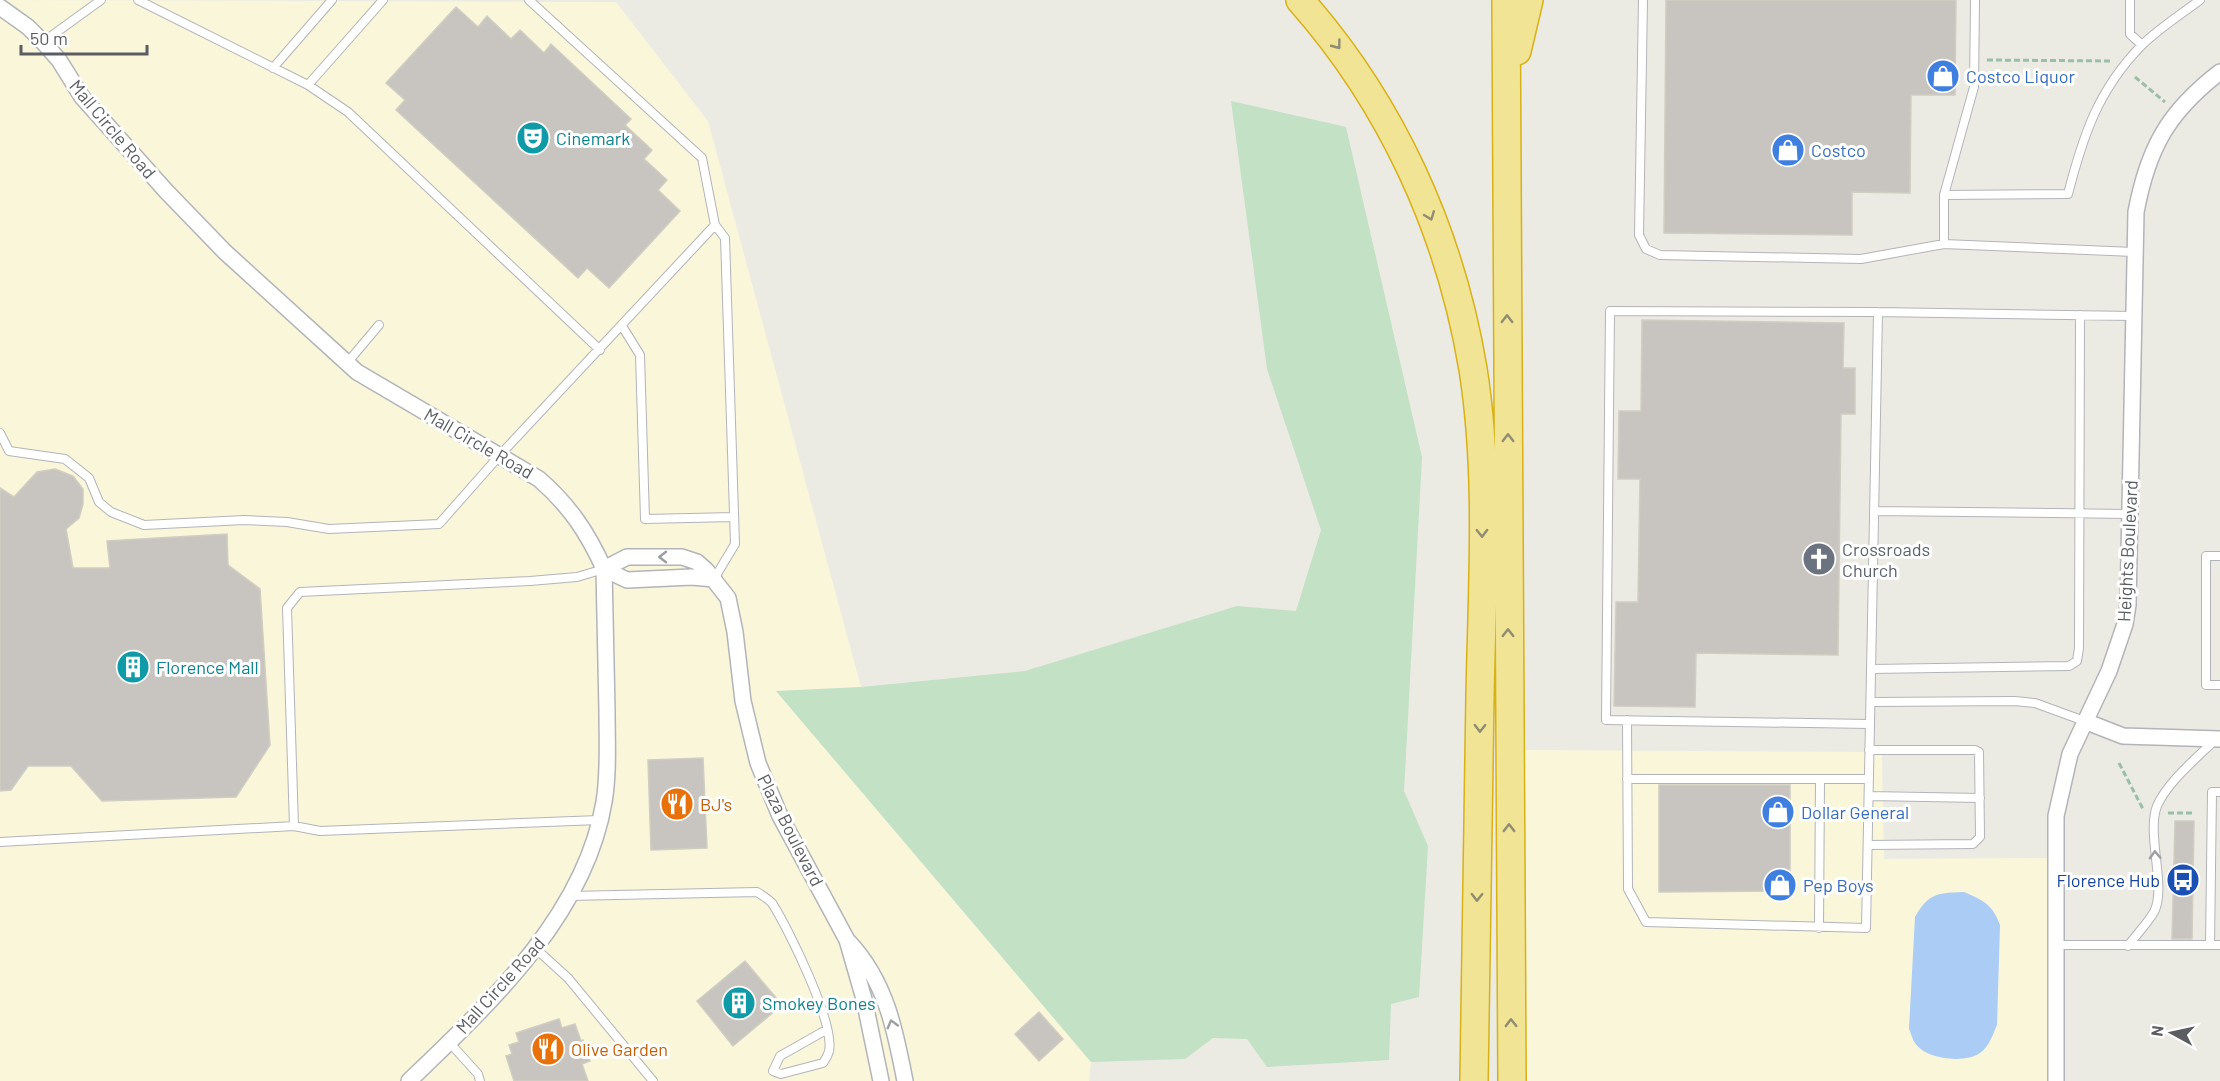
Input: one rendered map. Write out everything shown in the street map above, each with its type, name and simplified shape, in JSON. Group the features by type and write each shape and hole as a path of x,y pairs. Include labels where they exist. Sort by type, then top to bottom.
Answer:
{"highway":[{"path":"1300,0 1358,73 1384,115 1407,162 1446,258 1460,306 1473,371 1481,453 1482,558 1474,1081"},
{"path":"1506,0 1512,1081"},
{"path":"1506,99 1529,0"}],"street":[{"name":"Mall Circle Road","path":"0,7 20,20 43,42 59,60 82,96 166,191 250,276 357,372 539,478 561,498 591,540 604,569 608,765 604,803 584,869 535,948 410,1081"},
{"name":"Heights Boulevard","path":"2056,1081 2055,816 2070,754 2086,722 2126,624 2128,605 2136,212 2146,166 2156,144 2183,104 2220,72"},
{"name":"Plaza Boulevard","path":"604,569 627,557 675,557 697,562 728,598 743,701 758,763 780,816 847,940 864,999 881,1081"},
{"path":"604,569 627,580 692,577 714,579"},
{"path":"2086,722 2123,736 2218,739"},
{"name":"Plaza Boulevard","path":"847,940 863,958 876,979 892,1021 905,1081"}],"lane":[{"path":"43,42 101,0"},
{"path":"138,0 308,85 348,112 600,350"},
{"path":"273,68 332,0"},
{"path":"308,85 383,0"},
{"path":"529,0 702,158 715,225 725,238 735,544 714,579"},
{"path":"1643,0 1640,235 1646,249 1660,255 1861,259 1944,244 2134,252"},
{"path":"1944,244 1944,195 1974,87 1975,0"},
{"path":"2130,0 2130,34 2142,45"},
{"path":"1944,195 2068,194 2083,137 2094,112 2112,83 2142,45 2199,0"},
{"path":"0,433 9,451 65,459 89,478 99,502 111,513 144,525 244,520 287,522 329,529 439,524 500,455 715,225"},
{"path":"1870,724 1606,720 1610,311 2134,316"},
{"path":"1627,720 1628,889 1646,922 1866,928 1878,312"},
{"path":"1872,669 2069,666 2076,661 2079,648 2080,315"},
{"path":"347,363 379,325"},
{"path":"622,326 640,355 645,519 734,517"},
{"path":"1875,511 2130,514"},
{"path":"2220,556 2206,556 2206,685 2220,685"},
{"path":"294,826 287,608 300,592 530,581 577,577 604,569"},
{"path":"1872,702 2015,701 2035,703 2086,722"},
{"path":"2128,946 2155,911 2157,898 2154,824 2157,806 2168,789 2218,739"},
{"path":"1868,845 1973,844 1980,837 1981,755 1975,750 1869,750"},
{"path":"1627,778 1869,779"},
{"path":"1819,928 1820,778"},
{"path":"2210,945 2212,792 2220,792"},
{"path":"1869,796 1980,798"},
{"path":"0,842 294,826 320,831 598,820"},
{"path":"569,896 757,892 771,902 807,975 826,1030 829,1050 823,1063 781,1074 773,1071 780,1056 826,1030"},
{"path":"2056,945 2220,945"},
{"path":"535,948 568,978 652,1081"},
{"path":"449,1042 478,1074 480,1081"}],"path":[{"path":"1987,60 2113,61"},
{"path":"2135,76 2165,102"}],"shaded area":[{"name":"Florence Mall","path":"0,0 616,2 708,121 861,687 777,692 1091,1062 1089,1081 0,1081"},
{"path":"1509,750 1882,752 1884,859 2055,858 2056,1081 1512,1081"}],"green space":[{"path":"1231,101 1346,127 1422,457 1404,791 1428,846 1419,997 1391,1004 1389,1060 1267,1067 1247,1039 1213,1038 1185,1059 1091,1062 776,691 861,687 1025,671 1237,606 1296,611 1321,530 1267,369"}],"water":[{"path":"1964,892 1986,904 2000,925 1997,1025 1988,1044 1980,1053 1955,1059 1927,1053 1914,1041 1909,1029 1915,917 1925,903 1935,896"}],"building":[{"name":"Costco","path":"1666,0 1956,0 1955,95 1911,95 1910,193 1852,192 1852,235 1664,233"},
{"name":"Cinemark","path":"456,7 478,27 487,16 511,39 520,30 544,53 551,44 631,119 625,125 652,150 644,159 667,180 658,190 680,211 609,288 587,268 578,278 396,110 405,100 386,83"},
{"name":"Crossroads Church","path":"1642,320 1844,323 1843,368 1855,368 1855,414 1841,414 1838,655 1696,653 1695,707 1614,706 1616,602 1638,602 1640,479 1618,479 1619,411 1641,411"},
{"name":"Florence Mall","path":"55,469 73,476 83,489 83,504 79,518 66,529 73,568 110,568 107,541 227,534 228,565 260,589 270,745 236,797 102,801 71,766 28,766 11,790 0,791 0,488 14,497 37,472"},
{"name":"BJ's","path":"703,758 707,848 651,850 648,760"},
{"path":"1659,785 1790,785 1790,891 1659,892"},
{"name":"Florence Hub","path":"2175,821 2194,821 2192,939 2172,939"},
{"name":"Smokey Bones","path":"745,961 782,1005 733,1046 697,1001"},
{"path":"1039,1012 1063,1039 1039,1061 1015,1034"},
{"name":"Olive Garden","path":"559,1019 562,1028 575,1024 581,1041 583,1040 590,1061 582,1064 588,1081 514,1081 506,1056 512,1054 509,1045 519,1042 516,1033"}],"place":[{"name":"Costco Liquor","path":"1943,76"},
{"name":"Cinemark","path":"533,138"},
{"name":"Costco","path":"1788,150"},
{"name":"Crossroads Church","path":"1819,559"},
{"name":"Florence Mall","path":"133,667"},
{"name":"BJ's","path":"677,804"},
{"name":"Dollar General","path":"1778,812"},
{"name":"Florence Hub","path":"2183,880"},
{"name":"Pep Boys","path":"1780,885"},
{"name":"Smokey Bones","path":"739,1003"},
{"name":"Olive Garden","path":"548,1049"}]}
